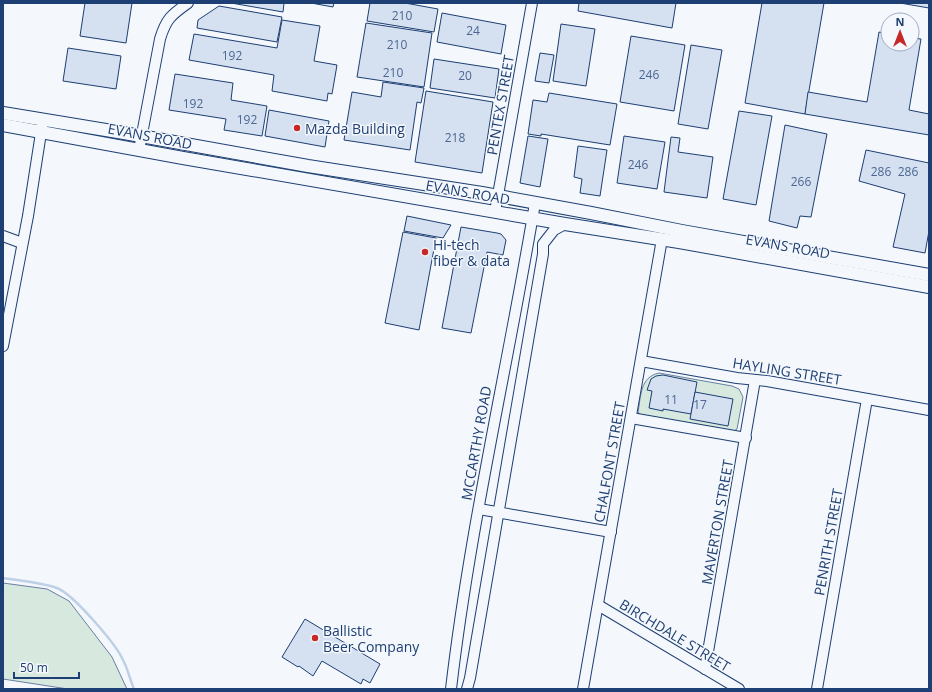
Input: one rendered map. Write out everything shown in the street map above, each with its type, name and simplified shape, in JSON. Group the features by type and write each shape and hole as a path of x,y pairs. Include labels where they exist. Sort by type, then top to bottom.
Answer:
{"main road":[{"name":"EVANS ROAD","path":"3,113 42,126 139,150 532,219 662,239 929,287"},
{"name":"EVANS ROAD","path":"3,125 42,126 142,136 308,166 392,178 498,196 682,231 929,275"}],"street":[{"path":"139,150 162,30 171,16 188,3"},
{"name":"PENTEX STREET","path":"495,212 532,3"},
{"path":"3,346 42,126"},
{"name":"MCCARTHY ROAD","path":"451,689 458,632 479,509 534,203"},
{"path":"467,689 499,513 543,254 543,244 554,230 565,224"},
{"path":"3,236 22,243"},
{"name":"CHALFONT STREET","path":"584,689 662,239"},
{"name":"HAYLING STREET","path":"641,361 929,410"},
{"name":"MAVERTON STREET","path":"705,669 755,380"},
{"name":"PENRITH STREET","path":"817,689 867,399"},
{"path":"631,418 746,438"},
{"path":"479,509 611,532"},
{"name":"BIRCHDALE STREET","path":"598,605 739,689"}],"shaded area":[{"path":"659,373 732,386 739,389 743,397 737,429 734,431 641,415 638,412 642,388 648,379"},
{"path":"3,583 47,589 69,601 112,657 127,689 68,689 3,679"}],"building":[{"path":"85,3 132,3 126,43 80,36"},
{"path":"231,3 284,3 283,12"},
{"path":"311,3 334,3 333,7"},
{"path":"370,3 405,3 438,9 434,32 367,21"},
{"path":"579,3 676,3 672,28 578,11"},
{"path":"762,3 824,3 805,114 745,103"},
{"path":"900,3 929,3 929,8"},
{"path":"219,6 282,17 277,42 197,28 198,20"},
{"path":"442,13 506,25 501,54 437,42"},
{"path":"282,20 320,26 314,61 337,65 332,94 328,93 327,101 272,91 274,75 189,60 194,34 277,48"},
{"path":"366,23 432,33 424,87 357,77"},
{"path":"561,24 595,29 586,86 553,81"},
{"path":"879,32 880,52 919,52 909,110 929,114 929,135 805,114 808,92 867,102"},
{"path":"631,36 685,45 674,111 620,102"},
{"path":"691,45 722,50 708,129 678,124"},
{"path":"68,48 121,56 116,89 63,81"},
{"path":"540,53 554,55 549,83 535,81"},
{"path":"434,59 499,69 495,98 430,88"},
{"path":"175,74 233,83 231,100 267,106 262,136 224,130 226,119 169,110"},
{"path":"383,82 424,88 421,103 417,102 410,150 344,140 352,92 381,97"},
{"path":"426,91 493,102 482,173 415,162"},
{"path":"549,93 617,104 610,145 541,134 541,136 528,134 533,100 547,102"},
{"name":"Mazda Building","path":"269,110 329,121 325,147 265,136"},
{"path":"739,111 772,116 756,205 723,199"},
{"path":"785,125 827,134 811,217 800,216 797,228 769,221"},
{"path":"528,136 548,139 540,187 520,183"},
{"path":"624,136 665,142 657,189 617,183"},
{"path":"671,137 680,138 678,152 713,157 707,198 664,192"},
{"path":"578,146 607,150 600,196 580,193 582,179 574,177"},
{"path":"866,150 929,163 929,231 925,253 893,247 905,194 859,181"},
{"path":"407,216 451,225 443,238 404,231"},
{"path":"461,227 501,234 506,240 503,255 487,252 471,333 442,328"},
{"path":"403,232 436,238 419,330 385,323"},
{"path":"663,375 697,382 691,414 649,408 652,391 647,390 651,379 656,376"},
{"path":"695,392 733,399 728,426 690,419"},
{"name":"Ballistic Beer Company","path":"305,619 380,664 370,683 363,679 361,684 322,661 313,676 299,666 298,667 282,657"}],"waterway":[{"path":"3,578 51,586 64,592 83,609 112,643 123,660 134,689"}],"place":[{"name":"Mazda Building","path":"297,128"},
{"name":"Hi-tech fiber & data","path":"425,252"},
{"name":"Ballistic Beer Company","path":"315,638"}]}
